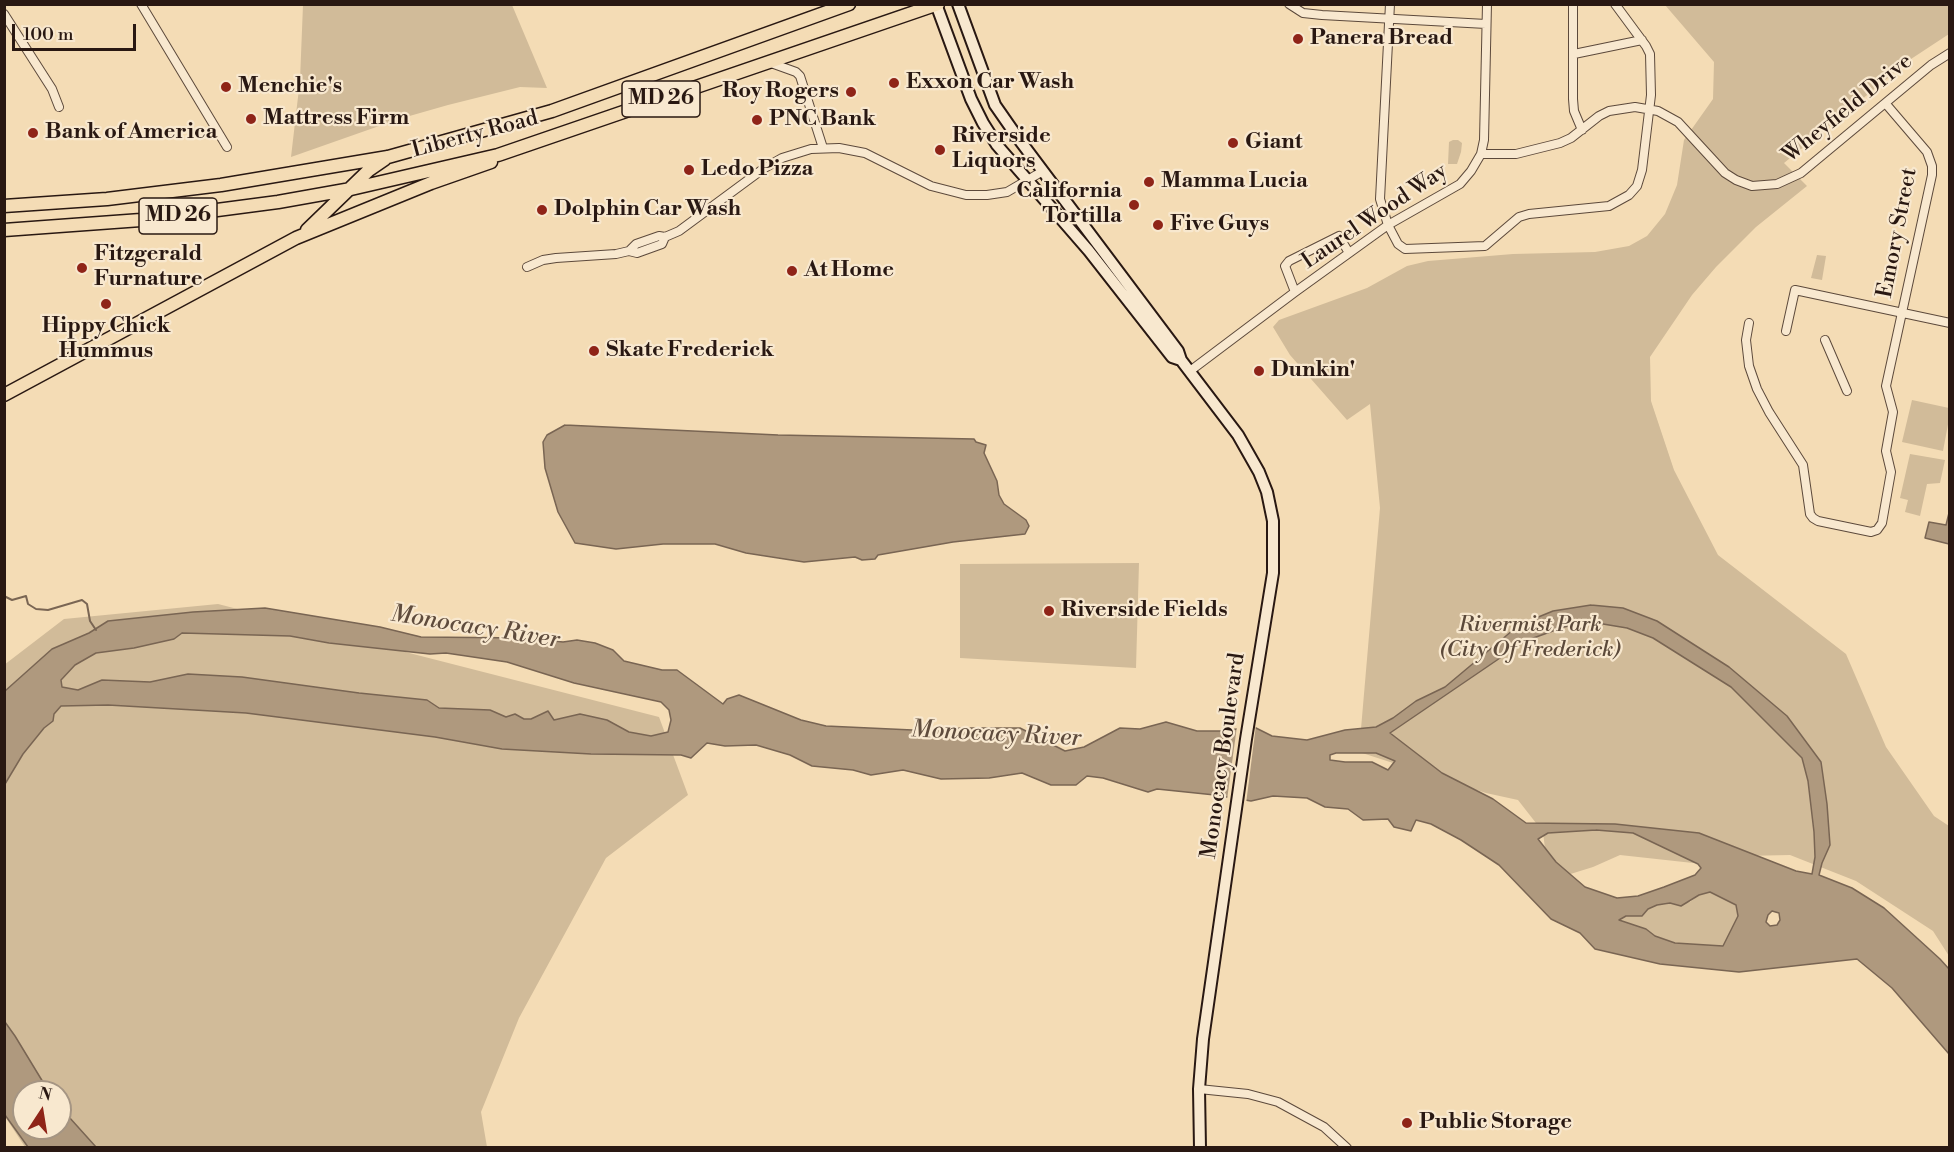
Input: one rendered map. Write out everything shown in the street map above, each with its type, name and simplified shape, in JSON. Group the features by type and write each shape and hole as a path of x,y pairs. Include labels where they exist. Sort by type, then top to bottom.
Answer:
{"main road":[{"name":"Liberty Road","path":"4,206 107,199 221,185 388,157 552,111 849,4"},
{"name":"Monocacy Boulevard","path":"958,4 996,105 1042,171 1178,351 1181,360 1249,452 1267,492 1273,521 1273,573 1265,610 1203,1039 1199,1089 1200,1148"},
{"name":"Liberty Road","path":"4,230 197,214 278,202 351,189 498,155 937,5"},
{"name":"Monocacy Boulevard","path":"937,5 976,111 997,145 1089,251 1172,357 1181,360"},
{"path":"4,395 296,238 431,183 488,164 498,155"},
{"path":"296,238 312,226 369,170 388,157"}],"street":[{"path":"141,4 227,147"},
{"path":"1288,4 1310,14 1486,24"},
{"path":"1389,4 1380,190 1382,208 1388,225 1398,244 1405,249 1485,246 1518,217 1609,207 1629,195 1637,186 1642,170 1649,109 1650,54 1614,4"},
{"name":"Laurel Wood Way","path":"1190,371 1388,225 1460,184 1471,171 1481,154 1485,126 1487,4"},
{"path":"1573,4 1574,111 1582,130"},
{"path":"4,14 52,89 59,107"},
{"path":"1574,54 1641,40"},
{"name":"Wheyfield Drive","path":"1481,154 1529,153 1571,138 1609,111 1635,107 1658,111 1678,122 1725,173 1752,186 1762,186 1788,180 1801,172 1931,65 1950,53"},
{"path":"769,62 796,72 800,76 823,148"},
{"name":"Emory Street","path":"1749,324 1746,340 1749,366 1757,389 1769,412 1803,465 1810,514 1818,521 1870,532 1877,530 1882,523 1892,472 1886,451 1893,412 1886,386 1931,184 1932,166 1927,152 1886,104"},
{"path":"527,267 543,260 629,251 636,244 659,236 665,237 679,231 763,169 782,158 806,151 839,148 865,153 931,186 958,194 980,196 1011,190 1042,171"},
{"path":"1295,292 1285,266 1289,261 1339,236 1349,253"},
{"path":"1786,331 1795,290 1950,323"},
{"path":"1825,340 1847,391"},
{"path":"1199,1089 1248,1094 1278,1102 1323,1127 1347,1148"}],"green space":[{"path":"303,5 512,5 547,88 520,87 448,105 399,119 291,157 300,80"},
{"name":"Rivermist Park (City Of Frederick)","path":"1665,5 1949,5 1949,34 1911,59 1784,163 1807,186 1756,227 1716,267 1692,295 1650,357 1651,401 1674,470 1718,555 1846,654 1886,747 1934,816 1949,826 1949,956 1933,931 1856,881 1790,855 1743,856 1693,863 1620,855 1564,876 1546,857 1543,832 1518,800 1486,793 1359,752 1380,508 1370,404 1347,420 1290,355 1273,327 1279,320 1367,288 1407,266 1428,261 1513,254 1595,252 1629,246 1647,236 1665,214 1677,185 1684,140 1713,99 1714,62"},
{"path":"1453,140 1462,143 1461,152 1457,164 1448,164 1449,142"},
{"path":"1817,255 1826,256 1822,280 1811,278"},
{"path":"1912,400 1949,408 1943,451 1902,442"},
{"path":"1910,454 1945,460 1940,483 1927,484 1920,516 1905,512 1908,500 1900,498"},
{"name":"Riverside Fields","path":"1139,563 1136,668 960,658 960,564"},
{"path":"218,604 659,717 688,795 606,858 519,1018 481,1112 487,1147 25,1147 20,1140 72,1140 72,1080 12,1080 12,1127 4,1115 4,665 64,619"},
{"path":"1710,892 1737,905 1738,916 1724,946 1675,943 1655,936 1646,929 1618,920 1626,916 1642,916 1648,909 1657,905 1690,902 1699,895"}],"water":[{"path":"565,425 778,435 974,439 986,445 984,453 997,481 999,495 1004,504 1026,520 1029,526 1025,534 953,542 878,555 875,559 862,560 855,557 804,562 746,553 715,544 663,544 616,549 575,543 558,512 545,468 543,442 547,435"},
{"path":"1949,513 1949,544 1925,538 1929,522 1946,525"},
{"name":"Monocacy River","path":"1591,605 1623,608 1657,621 1729,667 1787,716 1821,762 1830,845 1819,875 1852,888 1884,908 1949,969 1949,1054 1892,988 1857,959 1739,972 1660,964 1595,949 1580,933 1551,919 1499,865 1431,824 1416,820 1411,831 1394,827 1388,819 1363,820 1348,809 1325,807 1307,798 1273,796 1251,801 1157,789 1148,792 1103,778 1087,776 1076,785 1051,785 1022,773 989,778 941,779 903,770 871,775 853,770 812,766 790,755 756,745 725,746 707,743 691,758 681,755 591,754 502,749 435,737 246,713 108,705 61,706 54,714 53,721 44,728 23,754 5,784 5,691 52,649 89,633 108,621 193,612 265,608 380,627 421,637 526,638 563,642 577,640 595,643 613,650 624,661 662,670 677,670 723,704 727,699 739,695 801,720 826,726 934,731 961,728 1020,728 1065,751 1084,747 1120,728 1140,729 1166,722 1197,731 1254,727 1272,736 1307,740 1345,730 1376,727 1416,701 1445,687 1519,625 1553,611","holes":["1591,622 1627,628 1653,638 1731,687 1802,758 1808,781 1814,832 1815,857 1812,874 1796,871 1699,833 1615,824 1526,823 1493,799 1442,773 1390,733 1525,641 1564,627","182,633 290,636 329,643 430,654 446,653 507,662 574,683 661,702 669,710 671,720 668,732 651,736 629,732 607,720 580,714 554,720 548,711 531,719 524,719 515,714 506,717 490,710 439,708 427,700 242,677 188,674 150,682 102,680 78,690 62,687 61,680 75,665 96,653 174,639","1336,753 1376,753 1395,761 1388,770 1372,762 1330,760 1330,755","1596,830 1633,833 1698,864 1701,868 1695,875 1664,887 1638,896 1617,898 1585,887 1556,862 1538,839 1548,833","1710,892 1736,905 1738,916 1723,946 1675,943 1655,936 1646,929 1619,920 1626,916 1642,916 1648,909 1657,905 1670,903 1681,906 1699,895","1772,911 1779,913 1780,920 1777,925 1770,926 1766,922"]},
{"path":"5,1022 42,1080 12,1080 12,1125 5,1115"},
{"path":"72,1120 96,1147 28,1147 23,1140 72,1140"}],"pier":[{"path":"1256,725 1246,804 1227,800 1237,726"}],"waterway":[{"path":"4,596 12,600 26,596 28,604 36,609 48,610 82,600 87,604 90,621 96,630"}],"place":[{"name":"Panera Bread","path":"1298,39"},
{"name":"Exxon Car Wash","path":"894,83"},
{"name":"Menchie's","path":"226,87"},
{"name":"Roy Rogers","path":"851,92"},
{"name":"Mattress Firm","path":"251,119"},
{"name":"PNC Bank","path":"757,120"},
{"name":"Bank of America","path":"33,133"},
{"name":"Giant","path":"1233,143"},
{"name":"Riverside Liquors","path":"940,150"},
{"name":"Ledo Pizza","path":"689,170"},
{"name":"Mamma Lucia","path":"1149,182"},
{"name":"California Tortilla","path":"1134,205"},
{"name":"Dolphin Car Wash","path":"542,210"},
{"name":"Five Guys","path":"1158,225"},
{"name":"Fitzgerald Furnature","path":"82,268"},
{"name":"At Home","path":"792,271"},
{"name":"Hippy Chick Hummus","path":"106,304"},
{"name":"Skate Frederick","path":"594,351"},
{"name":"Dunkin'","path":"1259,371"},
{"name":"Riverside Fields","path":"1049,611"},
{"name":"Public Storage","path":"1407,1123"}]}
